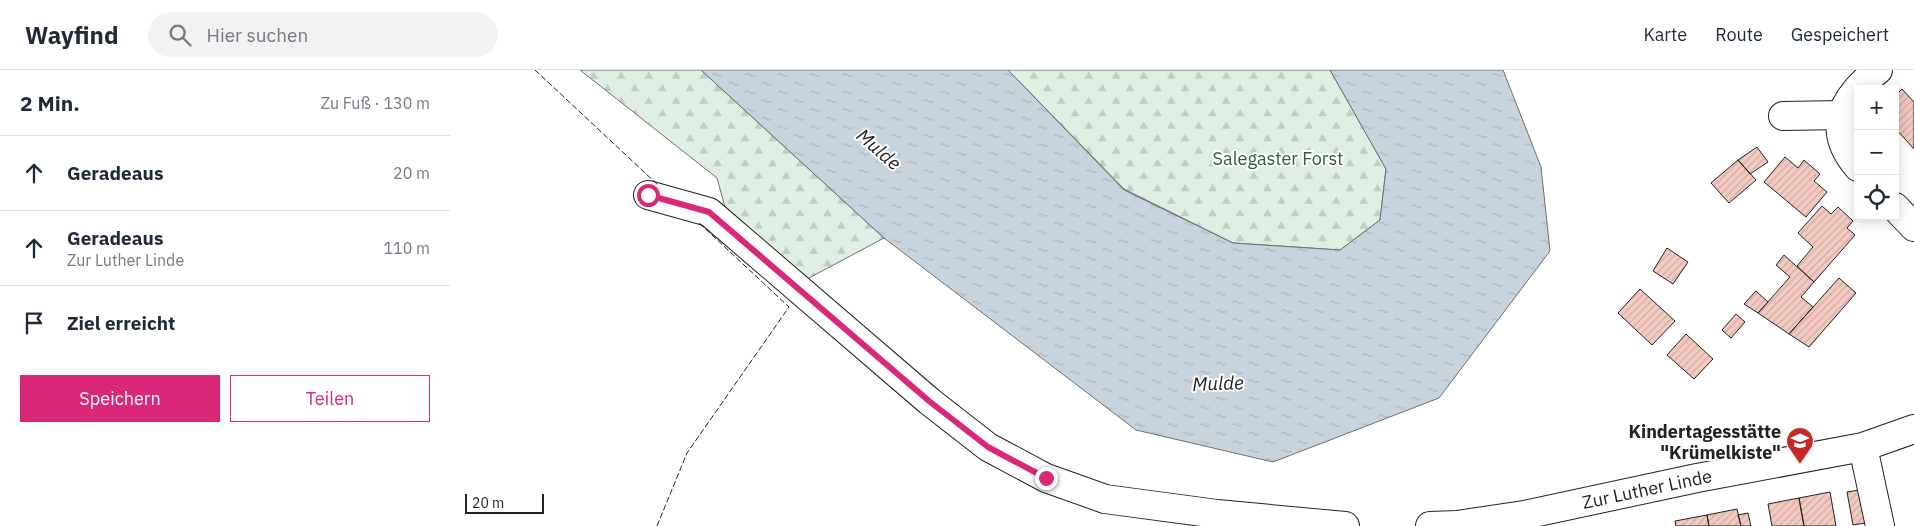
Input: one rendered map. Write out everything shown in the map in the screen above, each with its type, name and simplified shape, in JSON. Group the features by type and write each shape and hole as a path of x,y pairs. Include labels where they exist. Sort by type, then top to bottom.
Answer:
{"street":[{"path":"1854,161 1848,153 1840,133 1842,115 1854,91 1878,70"},
{"path":"1783,116 1842,115"},
{"path":"648,195 709,212 929,401 988,447 1046,478 1106,499 1217,514 1345,526"},
{"path":"1899,211 1914,227"},
{"name":"Zur Luther Linde","path":"1430,526 1457,525 1524,515 1697,478 1863,447 1914,430"},
{"path":"1863,447 1880,526"}],"green space":[{"path":"580,70 701,70 884,238 807,279 726,211 717,178"},
{"name":"Salegaster Forst","path":"1008,70 1330,70 1386,169 1380,220 1340,250 1233,243 1124,189"}],"water":[{"name":"Mulde","path":"701,70 1008,70 1124,190 1233,243 1340,250 1380,220 1386,169 1330,70 1503,70 1541,167 1550,251 1439,398 1273,462 1136,430 884,238"}],"building":[{"path":"1902,89 1914,102 1914,149 1899,132 1899,92"},
{"path":"1757,147 1768,162 1750,174 1738,160"},
{"path":"1785,157 1798,168 1804,160 1820,174 1814,181 1827,192 1806,217 1764,182"},
{"path":"1738,160 1756,180 1729,203 1711,183"},
{"path":"1822,206 1831,214 1838,207 1853,221 1847,228 1855,235 1814,282 1797,266 1813,247 1798,233"},
{"path":"1667,248 1688,262 1673,284 1653,271"},
{"path":"1784,255 1814,282 1801,297 1813,307 1789,334 1758,313 1790,277 1776,265"},
{"path":"1839,278 1856,293 1809,347 1789,334"},
{"path":"1640,289 1675,321 1652,345 1618,313"},
{"path":"1756,291 1768,302 1758,313 1744,304"},
{"path":"1736,314 1745,322 1731,338 1722,330"},
{"path":"1686,334 1713,359 1694,379 1667,355"},
{"path":"1859,490 1865,523 1853,525 1847,492"},
{"path":"1830,492 1836,526 1804,526 1799,498"},
{"path":"1799,498 1804,526 1772,526 1768,504"},
{"path":"1737,509 1741,526 1709,526 1707,515"},
{"path":"1748,513 1751,526 1741,526 1738,515"},
{"path":"1707,515 1709,526 1676,526 1675,521"}],"fence":[{"path":"535,70 659,186"},
{"path":"657,526 687,453 789,307 698,222"}],"place":[{"name":"Kindertagesstätte \"Krümelkiste\"","path":"1800,465"}],"route":[{"path":"648,195 709,212 929,401 988,447 1046,478"}]}
